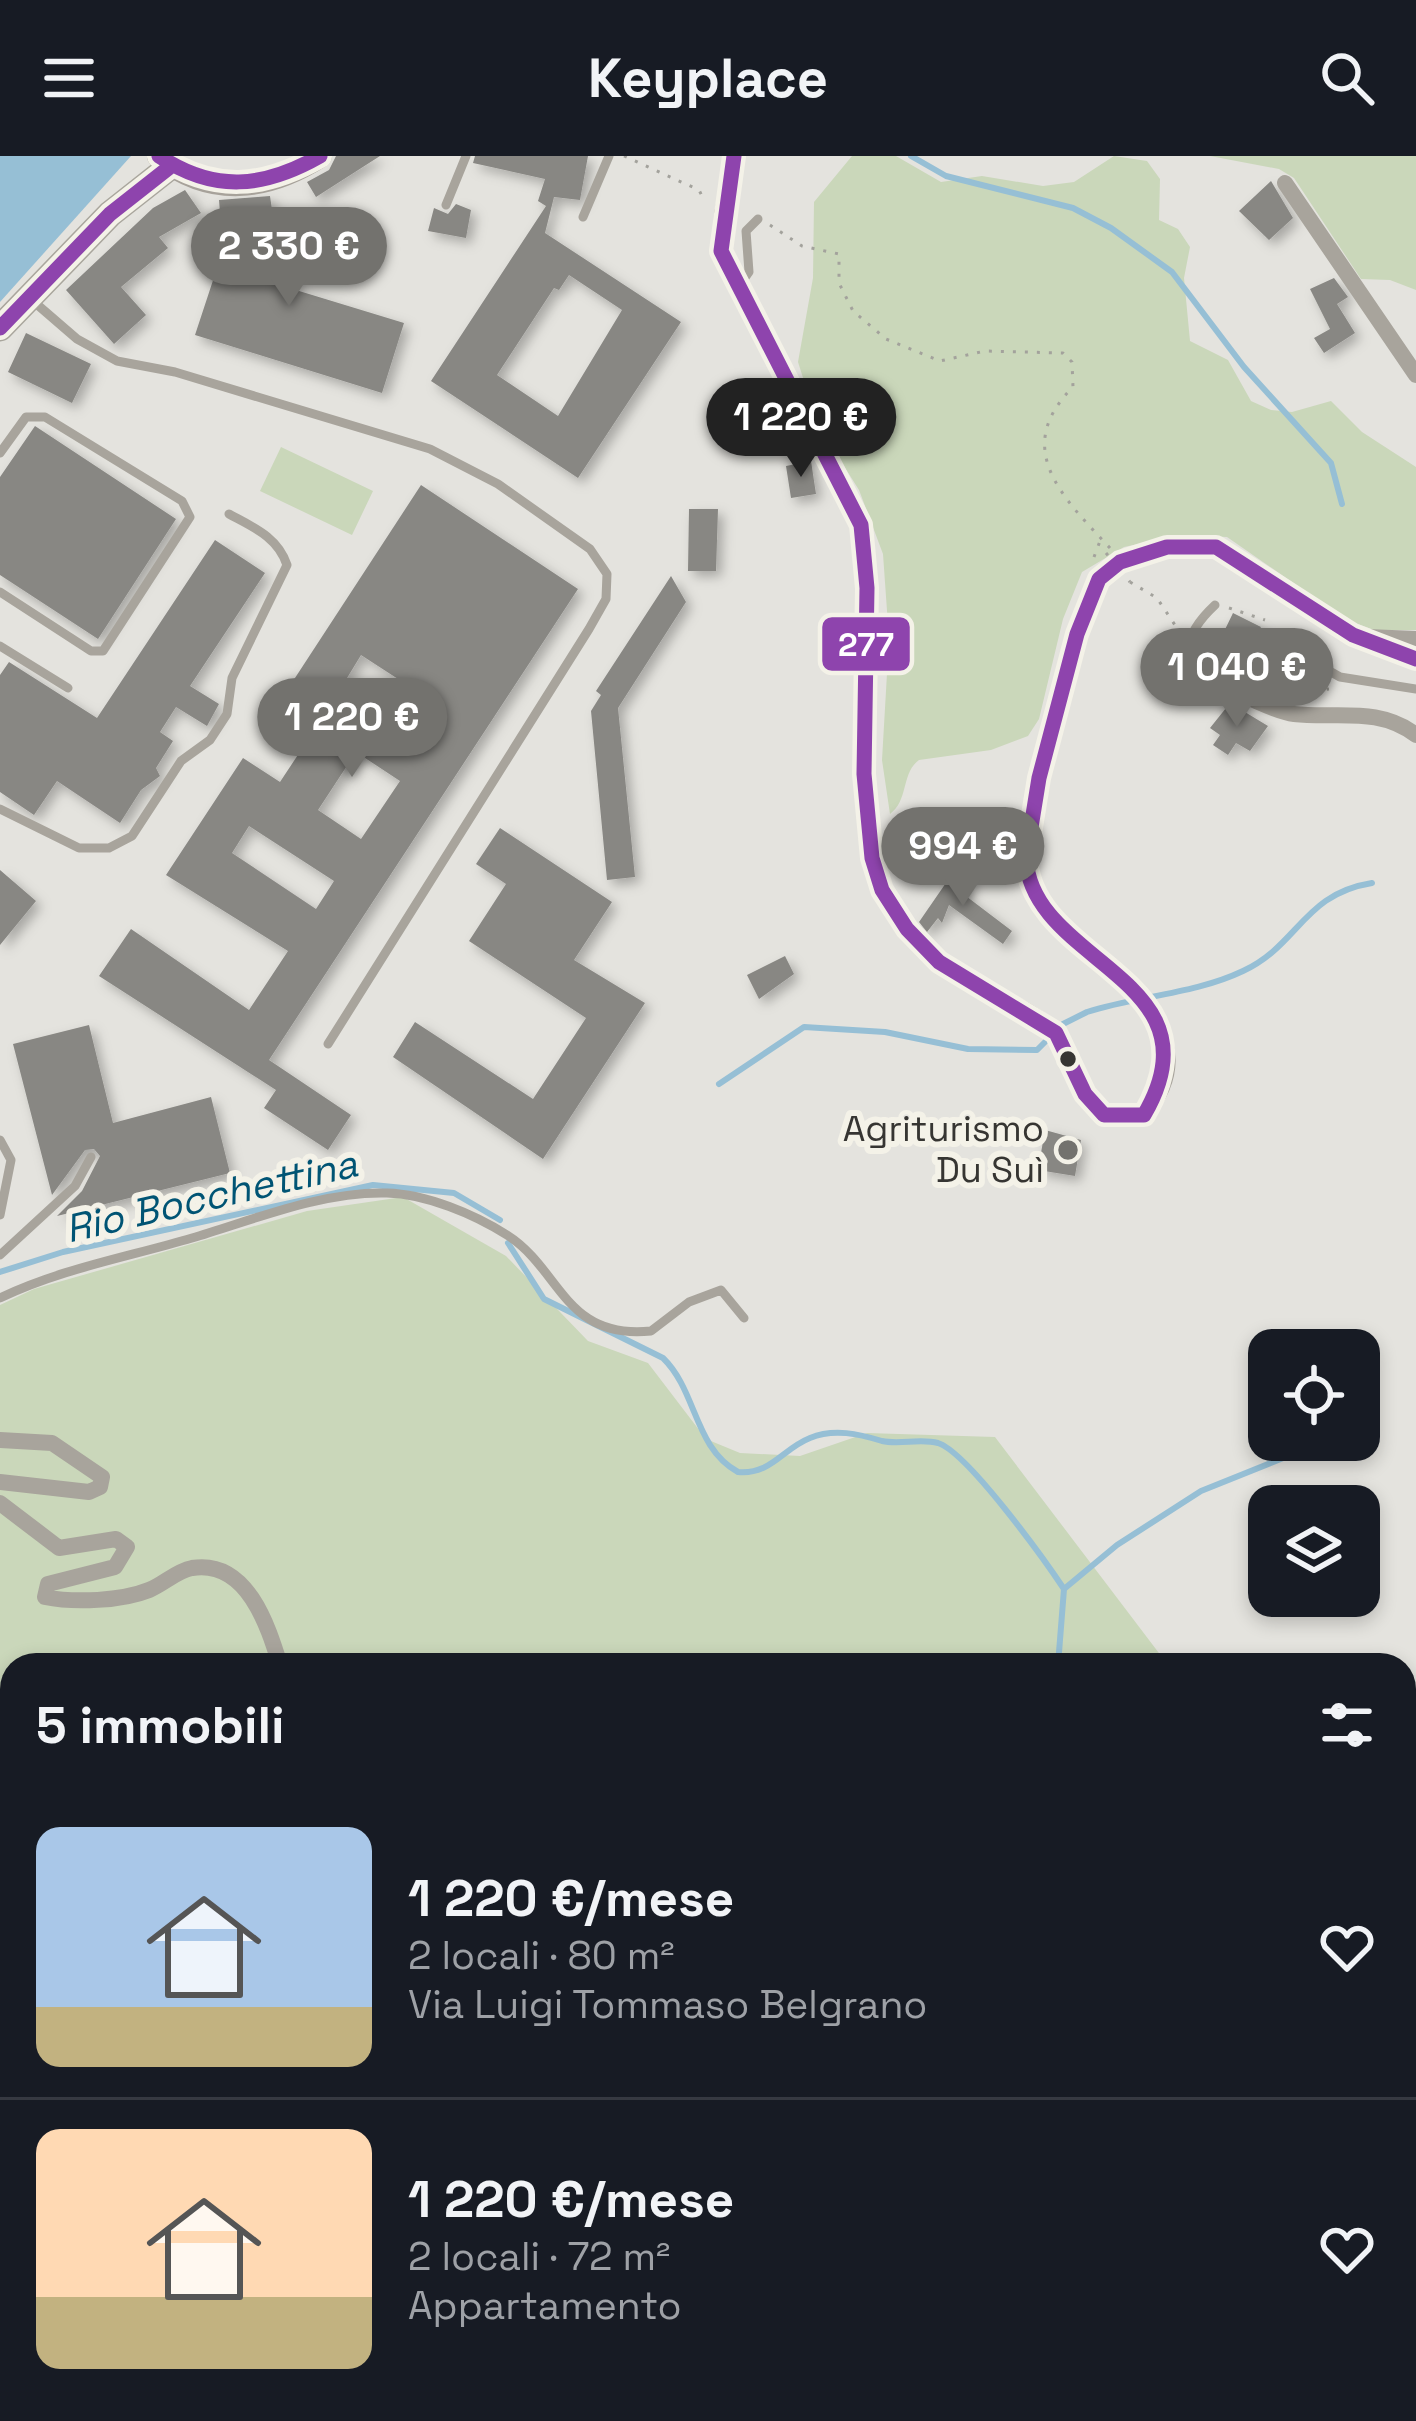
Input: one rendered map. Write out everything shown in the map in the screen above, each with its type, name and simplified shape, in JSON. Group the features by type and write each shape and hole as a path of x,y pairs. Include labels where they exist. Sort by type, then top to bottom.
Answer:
{"main road":[{"path":"0,328 165,161 208,182 252,186 294,172 320,156"}],"street":[{"path":"734,156 720,230 722,251 737,289 861,525 869,626 866,812 881,887 906,928 941,964 1032,1012 1061,1038 1083,1093 1110,1118 1144,1115 1155,1103 1164,1084 1165,1062 1157,1028 1132,986 1038,898 1023,854 1068,673 1099,579 1121,563 1151,552 1216,546 1348,634 1386,653 1416,659"},
{"path":"1285,183 1416,375"},
{"path":"1348,634 1416,640"},
{"path":"1239,694 1290,714 1371,716 1401,724 1416,735"},
{"path":"0,1440 52,1443 102,1477 100,1486 89,1492 0,1482"},
{"path":"0,1503 59,1548 116,1539 127,1547 115,1567 48,1584 45,1598 148,1591 193,1568 213,1569 247,1590 264,1616 276,1653"}],"lane":[{"path":"446,205 466,156"},
{"path":"583,217 609,156"},
{"path":"737,289 749,272 746,231 758,219"},
{"path":"29,298 77,339 117,361 175,372 430,449 498,484 553,522 590,549 607,574 606,599 590,629 328,1044"},
{"path":"0,452 26,417 44,416 182,501 190,517 103,651 91,651 0,592"},
{"path":"0,809 61,843 110,848 132,836 182,761 210,740 227,714 232,678 286,565 282,550 266,534 229,514"},
{"path":"1212,608 1193,626 1187,642 1195,668 1239,694"},
{"path":"1272,639 1340,677 1416,689"},
{"path":"0,646 68,688"},
{"path":"0,1140 11,1160 0,1214"},
{"path":"0,1255 55,1207 91,1157"},
{"path":"0,1298 70,1271 239,1222 382,1192 430,1201 509,1236 562,1297 600,1323 651,1331 689,1302 721,1290 744,1318"}],"path":[{"path":"624,156 699,190 720,230"},
{"path":"758,219 802,246 839,254 839,283 853,311 886,339 940,361 985,351 1063,353 1072,362 1073,387 1054,406 1040,436 1048,469 1101,539 1094,557"},
{"path":"1106,553 1130,582 1157,598 1187,642"},
{"path":"1212,608 1234,608 1262,618 1274,627 1272,639"},
{"path":"1261,702 1305,689 1357,692 1366,683"}],"green space":[{"path":"852,156 896,156 941,182 982,176 1043,186 1074,182 1114,156 1147,161 1160,179 1159,220 1178,229 1190,247 1184,278 1190,341 1228,360 1251,401 1292,412 1331,401 1362,432 1416,467 1416,630 1374,630 1347,620 1227,537 1182,535 1124,547 1082,572 1063,619 1039,719 1028,736 991,750 919,760 890,814 882,760 889,639 883,554 859,490 818,425 798,362 813,278 814,202"},
{"path":"1210,156 1416,156 1416,290 1390,280 1361,279 1294,178 1279,169"},
{"path":"281,447 373,491 352,535 260,491"},
{"path":"403,1197 506,1256 588,1341 648,1363 706,1439 740,1453 800,1456 867,1433 995,1437 1159,1653 0,1653 0,1305 34,1289 307,1211"}],"water":[{"path":"0,156 131,156 0,302"}],"building":[{"path":"336,156 380,156 316,197 307,182 329,170"},
{"path":"475,156 588,156 580,200 554,197 545,233 681,322 578,478 431,381 546,206 538,201 545,179 473,163","holes":["569,275 622,310 558,416 497,375 554,288 559,290"]},
{"path":"1271,181 1293,218 1269,240 1239,211"},
{"path":"185,190 201,213 159,237 168,248 121,287 146,315 114,344 66,290 153,208"},
{"path":"270,196 276,237 263,280 404,323 382,393 195,335 223,250 219,200"},
{"path":"456,204 471,210 466,238 428,231 434,208 448,214"},
{"path":"1334,278 1348,297 1337,304 1355,333 1324,353 1314,338 1330,329 1310,289"},
{"path":"26,333 91,364 72,403 8,372"},
{"path":"35,426 176,519 98,639 0,575 0,477"},
{"path":"811,461 816,494 791,498 786,466"},
{"path":"421,485 578,589 269,1060 351,1115 328,1150 264,1108 276,1090 99,976 131,929 249,1010 288,951 166,875 243,758 280,782 315,729 278,704","holes":["361,655 446,710 428,738 344,683","356,752 400,781 361,839 318,810","249,826 334,881 316,909 232,853"]},
{"path":"689,509 718,509 716,571 688,571"},
{"path":"215,540 265,573 190,686 219,704 207,726 176,707 160,732 173,741 156,768 160,776 141,790 120,823 57,781 34,815 0,792 0,675 9,662 97,718"},
{"path":"671,576 686,602 618,708 635,877 607,880 591,711 601,695 596,691"},
{"path":"1233,613 1261,627 1244,660 1256,666 1248,684 1220,674 1231,654 1238,657 1217,646"},
{"path":"1230,703 1268,726 1250,751 1236,743 1228,755 1213,745 1220,735 1210,728"},
{"path":"500,828 612,902 574,960 645,1003 543,1159 393,1057 415,1022 533,1099 586,1018 469,941 506,884 476,864"},
{"path":"959,864 965,867 960,878 965,882 958,890 1012,931 1003,944 949,905 942,923 938,918 927,932 919,922"},
{"path":"0,870 36,901 0,945"},
{"path":"785,956 794,974 759,999 747,975"},
{"path":"89,1025 113,1123 211,1097 230,1173 57,1216 82,1191 100,1156 94,1149 85,1150 52,1195 13,1044"},
{"path":"1045,1130 1081,1140 1075,1176 1038,1170"}],"waterway":[{"path":"911,156 946,176 1073,208 1111,228 1172,272 1244,367 1331,463 1342,504"},
{"path":"719,1084 804,1027 885,1032 968,1049 1037,1050 1063,1024 1087,1012 1205,985 1243,971 1277,948 1331,898 1372,883"},
{"name":"Rio Bocchettina","path":"0,1272 63,1252 373,1185 454,1193 500,1220"},
{"name":"Rio Bocchettina","path":"508,1243 544,1299 663,1358 683,1386 712,1449 738,1472 759,1470 800,1443 828,1433 938,1443 951,1451 1004,1508 1064,1589 1059,1653"},
{"path":"1064,1589 1117,1545 1201,1491 1276,1461"}],"transit line":[{"name":"277","path":"159,156 199,176 239,182 279,175 320,156"},
{"name":"277","path":"734,156 721,251 861,525 867,588 864,774 872,858 882,890 907,929 939,962 1056,1033 1085,1094 1104,1115 1144,1115 1162,1069 1160,1032 1143,1001 1058,924 1036,894 1026,858 1039,778 1077,634 1099,579 1120,562 1167,547 1216,547 1353,635 1416,659"},
{"name":"277","path":"0,328 110,214 171,166"}],"place":[{"name":"Agriturismo Du Suì","path":"1068,1150"}]}
